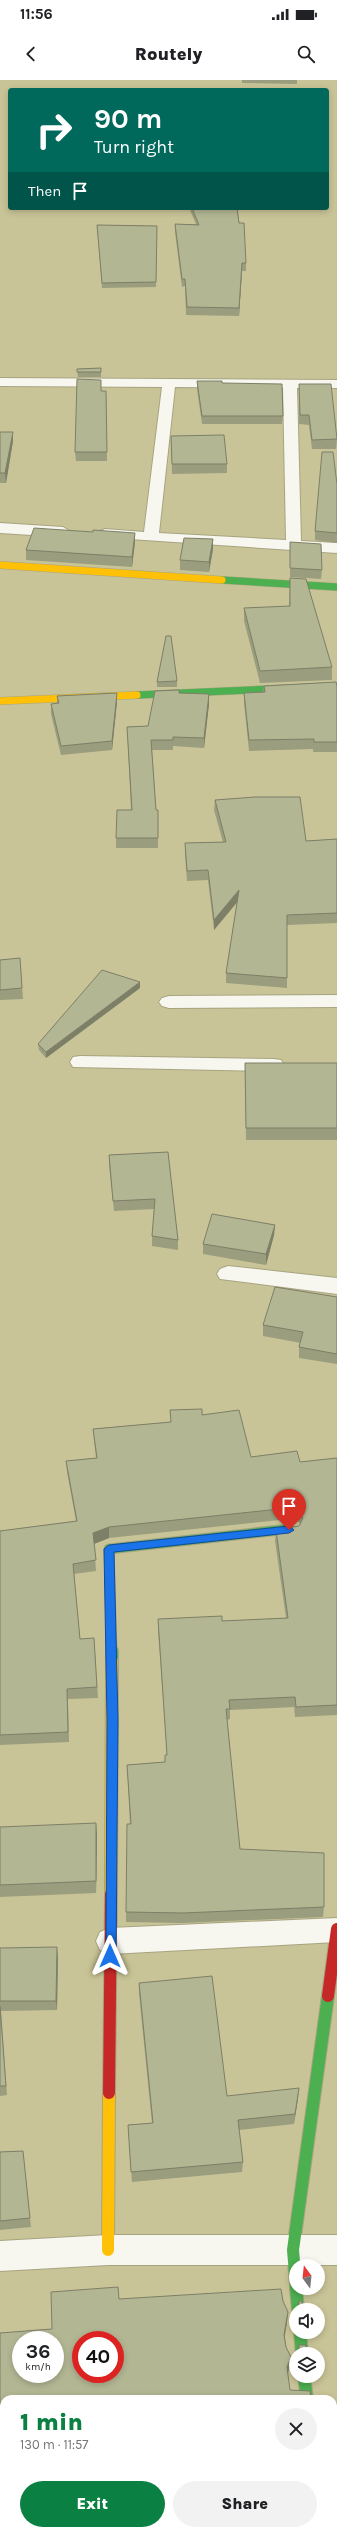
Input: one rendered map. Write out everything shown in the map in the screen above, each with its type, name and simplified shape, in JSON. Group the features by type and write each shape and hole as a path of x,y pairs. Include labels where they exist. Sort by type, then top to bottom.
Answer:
{"street":[{"path":"0,382 337,384"},
{"path":"151,537 169,383"},
{"path":"290,384 294,545"},
{"path":"0,528 337,548"},
{"path":"0,565 337,587"},
{"path":"0,702 337,686"},
{"path":"169,1002 337,1001"},
{"path":"80,1062 290,1065"},
{"path":"228,1274 337,1286"},
{"path":"108,2250 112,1720 109,1549 289,1530"},
{"path":"110,1941 337,1930 293,2250 294,2259"},
{"path":"0,2256 108,2250 337,2250"},
{"path":"305,2383 306,2395"}],"building":[{"path":"193,210 237,210 239,223 244,223 246,263 242,263 239,308 187,307 185,279 182,279 175,224 199,225"},
{"path":"97,225 157,226 156,282 102,283"},
{"path":"101,368 101,372 77,372 77,369"},
{"path":"77,379 101,380 101,391 106,391 107,452 75,452"},
{"path":"197,381 282,384 283,416 202,416"},
{"path":"299,384 331,384 337,439 312,440 309,415 300,415"},
{"path":"0,432 13,432 5,473 0,473"},
{"path":"224,435 227,464 172,464 171,436"},
{"path":"322,452 333,452 337,484 337,533 315,531"},
{"path":"34,528 135,533 132,557 26,550"},
{"path":"184,538 213,539 209,562 180,560"},
{"path":"290,542 321,544 322,570 290,568"},
{"path":"290,578 306,579 332,667 260,671 244,608 290,606"},
{"path":"166,636 171,636 177,681 157,682"},
{"path":"336,682 337,742 314,742 314,739 249,740 244,693 265,692 264,686"},
{"path":"179,690 179,693 209,694 204,738 173,737 173,740 151,740 156,810 158,810 158,838 116,838 117,810 132,810 127,727 148,726 155,691"},
{"path":"117,693 112,741 61,746 51,704 59,703 57,696"},
{"path":"255,797 300,797 306,841 337,839 337,913 287,915 287,978 226,973 239,890 214,920 208,870 187,871 185,843 226,842 215,800"},
{"path":"20,958 22,988 0,990 0,960"},
{"path":"102,970 140,982 46,1052 38,1044"},
{"path":"245,1063 337,1063 337,1128 246,1128"},
{"path":"168,1152 178,1240 152,1236 155,1199 113,1201 109,1155"},
{"path":"212,1214 275,1225 266,1254 203,1244"},
{"path":"275,1287 337,1297 337,1354 299,1347 303,1332 263,1325"},
{"path":"202,1409 202,1415 239,1410 251,1457 297,1451 300,1462 337,1458 337,1705 296,1707 295,1697 229,1700 230,1709 226,1709 240,1849 324,1853 324,1907 183,1913 126,1912 127,1824 131,1824 127,1765 165,1762 165,1755 167,1755 158,1619 222,1616 222,1621 288,1618 276,1530 299,1526 303,1518 299,1511 289,1508 109,1527 93,1533 96,1560 73,1564 80,1639 94,1638 97,1687 67,1689 68,1732 0,1735 0,1531 77,1521 66,1461 97,1458 93,1429 171,1422 170,1410"},
{"path":"96,1823 96,1881 0,1885 0,1827"},
{"path":"57,1947 56,2001 0,2001 0,1948"},
{"path":"212,1976 227,2096 299,2088 295,2114 238,2120 243,2162 131,2172 128,2125 153,2123 139,1983"},
{"path":"0,2006 6,2086 0,2086"},
{"path":"23,2151 30,2218 0,2221 0,2152"},
{"path":"118,2287 119,2299 281,2289 283,2301 288,2312 284,2335 286,2347 289,2353 289,2362 287,2367 290,2390 310,2391 310,2395 0,2395 0,2333 12,2332 12,2383 64,2383 64,2331 26,2331 52,2329 51,2292"},
{"path":"299,2345 306,2345 306,2347 299,2347"}],"traffic: fast":[{"path":"222,580 337,587"},
{"path":"137,695 337,686"},
{"path":"112,1661 109,1549 289,1529"},
{"path":"294,2259 293,2250 328,1996"},
{"path":"297,2295 297,2303"},
{"path":"301,2339 301,2347"},
{"path":"305,2383 306,2395"}],"traffic: slow":[{"path":"0,565 222,580"},
{"path":"0,701 137,695"},
{"path":"111,1894 112,1661"},
{"path":"108,2250 109,2093"}],"traffic: jam":[{"path":"109,2093 111,1894"},
{"path":"328,1996 337,1929"}],"route":[{"path":"110,1956 112,1720 109,1549 289,1530"}]}
